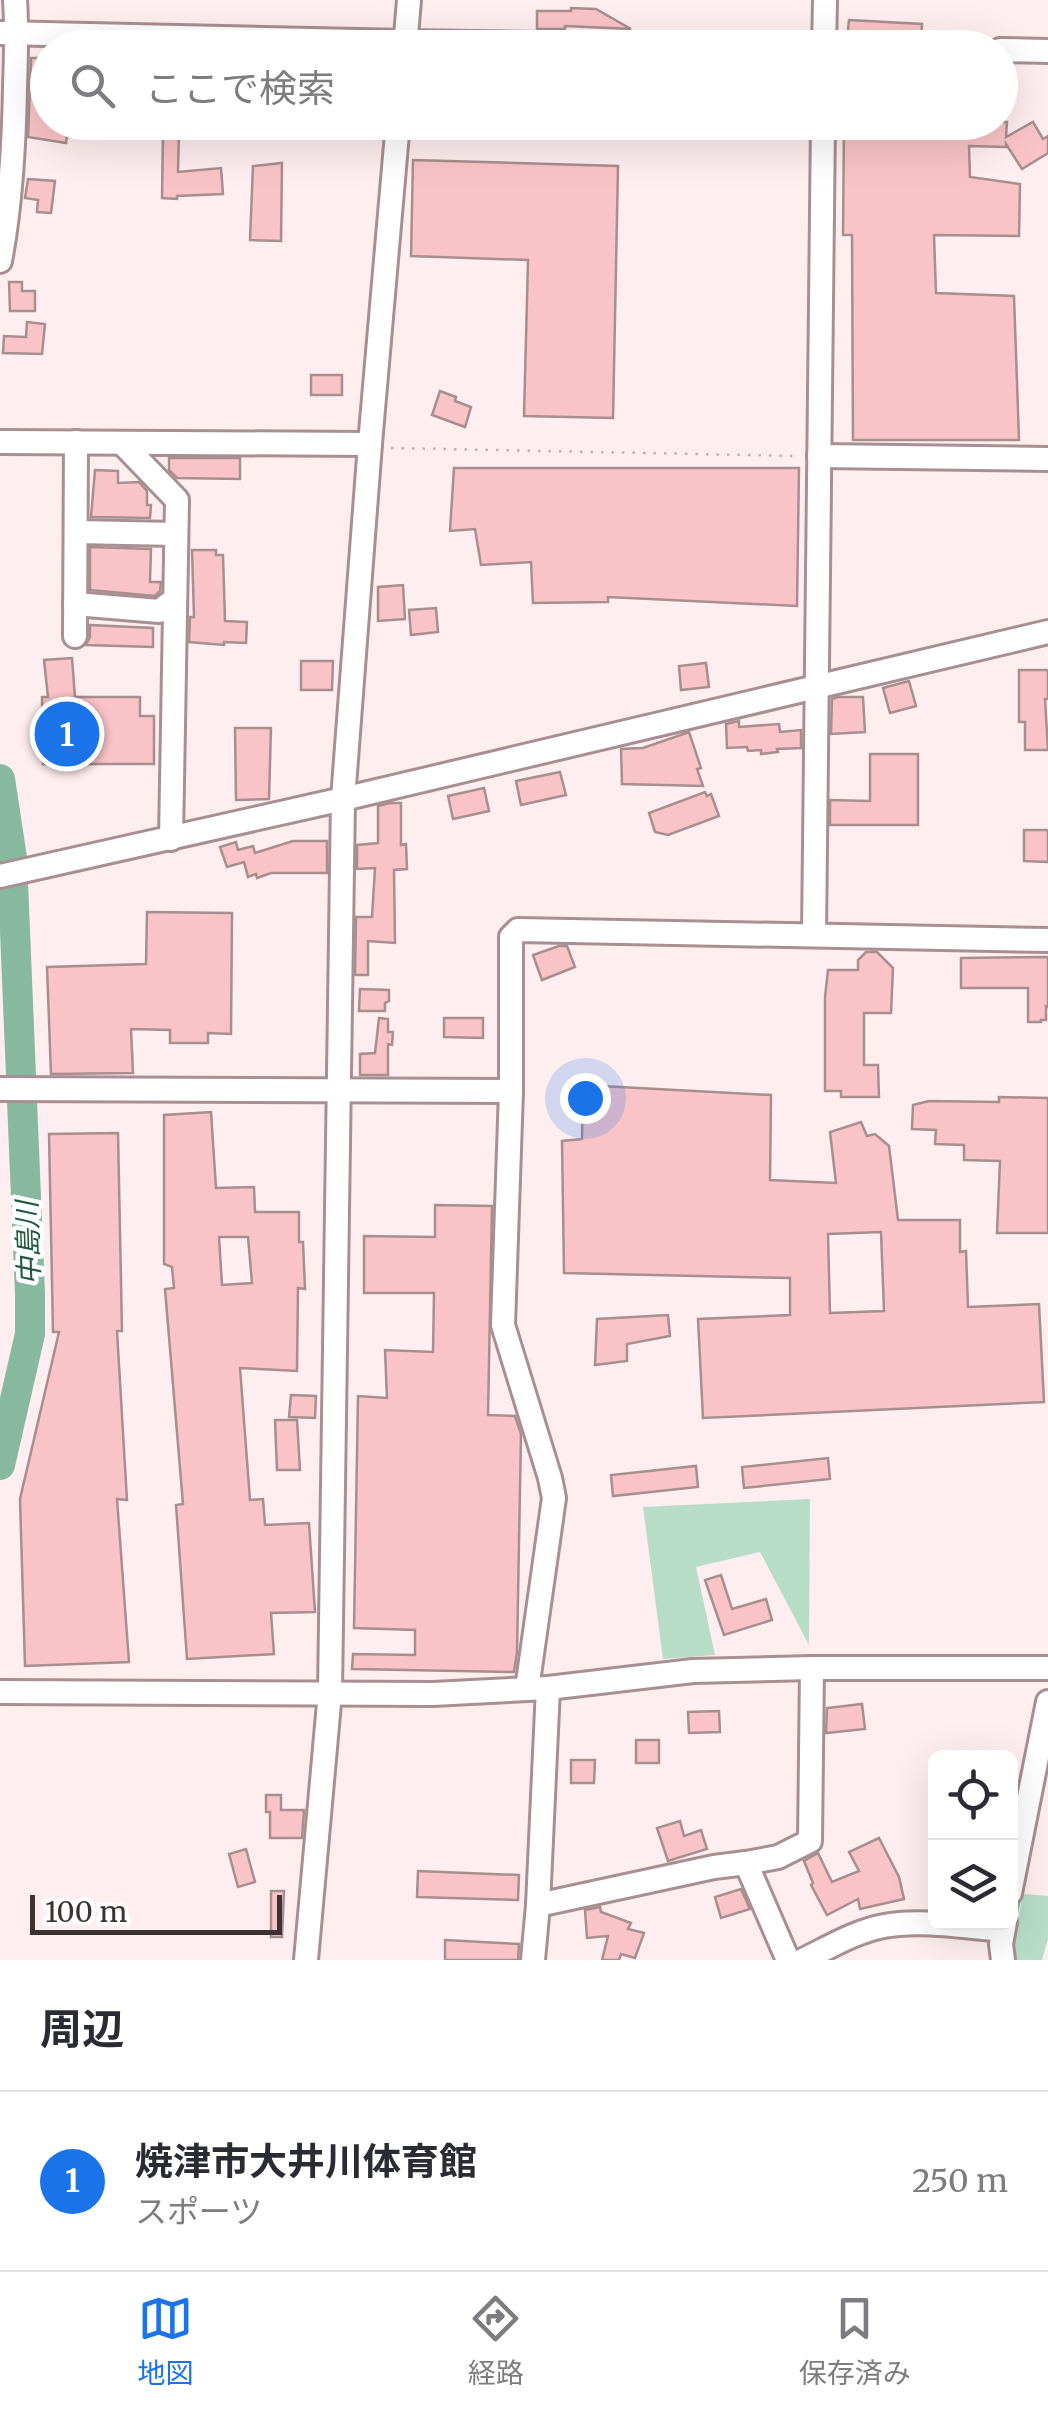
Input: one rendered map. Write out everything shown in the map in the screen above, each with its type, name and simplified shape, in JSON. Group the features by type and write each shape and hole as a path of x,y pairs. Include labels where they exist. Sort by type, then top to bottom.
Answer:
{"street":[{"path":"0,261 9,33 15,0"},
{"path":"406,30 409,0"},
{"path":"825,0 825,30"},
{"path":"1018,50 1048,51"},
{"path":"306,1960 330,1692 343,799 396,140"},
{"path":"814,935 823,140"},
{"path":"0,442 370,446"},
{"path":"75,636 76,442"},
{"path":"122,443 177,500 171,839"},
{"path":"819,456 1048,459"},
{"path":"76,532 176,534"},
{"path":"76,604 159,611 175,598"},
{"path":"0,876 1048,632"},
{"path":"533,1960 538,1905 538,1688 554,1498 503,1325 510,937 518,930 1048,940"},
{"path":"0,1089 510,1092"},
{"path":"538,1905 778,1856 810,1842 812,1668"},
{"path":"4,1692 433,1694 538,1688 693,1671 1048,1668"},
{"path":"1018,1853 1048,1702"},
{"path":"746,1863 788,1960"},
{"path":"802,1960 866,1931 884,1926 928,1924"},
{"path":"1003,1930 1000,1944 1003,1960"}],"path":[{"path":"370,446 819,456"}],"green space":[{"path":"810,1499 809,1645 760,1552 696,1567 715,1655 663,1659 643,1507"},
{"path":"1023,1894 1048,1896 1048,1939 1042,1960 1010,1960"}],"building":[{"path":"596,9 631,29 537,29 537,11"},
{"path":"849,20 922,24 922,30 848,30"},
{"path":"1033,122 1043,139 1048,136 1048,153 1022,169 1006,144 969,146 970,177 1020,184 1019,236 934,235 936,293 1014,296 1019,440 853,440 852,235 843,235 844,140 1018,140 1018,130"},
{"path":"163,140 179,140 178,172 221,168 223,194 162,198"},
{"path":"413,160 618,166 613,418 524,416 528,260 411,256"},
{"path":"282,163 281,241 250,240 253,166"},
{"path":"28,179 55,181 51,213 37,212 38,200 25,198"},
{"path":"9,282 22,282 22,291 35,291 35,311 10,311"},
{"path":"27,322 45,324 42,354 3,353 4,336 26,337"},
{"path":"311,375 342,375 342,395 311,395"},
{"path":"440,391 471,407 465,427 432,415"},
{"path":"169,458 240,458 240,479 177,478 169,470"},
{"path":"454,468 799,468 797,606 608,597 608,602 533,603 531,562 481,565 475,529 450,531"},
{"path":"95,470 118,471 118,483 139,482 147,491 150,518 91,517"},
{"path":"90,547 151,549 150,582 161,582 160,591 155,596 90,590"},
{"path":"192,550 216,550 216,555 223,555 225,621 247,622 246,643 189,642 190,617 194,617"},
{"path":"403,585 405,619 378,621 378,587"},
{"path":"436,608 438,632 411,635 409,610"},
{"path":"90,625 153,628 153,647 86,645"},
{"path":"72,658 75,697 140,697 140,716 154,716 154,764 43,764 42,697 48,697 44,660"},
{"path":"301,661 333,661 332,690 301,690"},
{"path":"706,663 709,687 681,690 679,666"},
{"path":"1019,670 1048,670 1048,750 1025,750 1025,722 1019,722"},
{"path":"909,681 916,706 890,713 883,688"},
{"path":"863,697 865,732 831,734 832,699"},
{"path":"739,721 739,727 779,724 780,732 801,730 801,748 761,754 761,750 748,751 747,747 727,748 726,724"},
{"path":"235,728 271,728 269,799 236,800"},
{"path":"689,732 703,786 622,784 621,749 643,748"},
{"path":"870,754 918,754 918,825 830,825 830,800 870,801"},
{"path":"560,772 566,795 521,805 516,781"},
{"path":"484,788 489,811 453,819 448,796"},
{"path":"705,792 707,796 711,794 719,816 668,835 655,832 649,813"},
{"path":"401,803 401,845 406,844 407,869 394,870 395,943 368,941 368,975 355,975 356,917 372,917 375,868 357,869 357,845 378,843 378,806"},
{"path":"1024,830 1048,830 1048,862 1024,861"},
{"path":"293,841 327,841 327,873 248,877 244,862 227,867 220,847 236,842 238,850 253,846 255,853"},
{"path":"147,912 232,913 231,1034 208,1033 208,1043 170,1043 170,1030 131,1029 133,1073 51,1074 47,967 146,964"},
{"path":"567,946 575,967 542,980 533,955"},
{"path":"866,952 877,952 893,968 891,1013 864,1013 864,1065 878,1065 879,1097 841,1097 841,1091 825,1091 828,970 858,970 858,960"},
{"path":"1048,957 1048,1007 1046,1020 1041,1022 1028,1022 1028,988 961,988 961,958"},
{"path":"360,989 389,990 385,1011 359,1011"},
{"path":"379,1018 388,1019 388,1032 393,1032 392,1045 388,1044 388,1075 360,1075 360,1054 375,1053"},
{"path":"444,1018 483,1018 483,1038 444,1037"},
{"path":"583,1085 771,1095 770,1180 836,1183 830,1132 861,1122 867,1136 875,1134 889,1146 898,1220 960,1220 960,1252 966,1251 968,1307 1039,1304 1044,1402 703,1418 698,1319 790,1315 790,1278 564,1273 562,1141 582,1139","holes":["881,1232 884,1311 830,1313 828,1234"]},
{"path":"999,1097 1048,1098 1048,1233 997,1233 1000,1161 964,1160 964,1145 935,1144 936,1130 912,1129 913,1105 929,1101 999,1102"},
{"path":"211,1112 216,1188 254,1187 255,1212 299,1212 305,1289 298,1288 297,1371 240,1368 250,1500 263,1499 265,1525 309,1523 315,1612 271,1613 274,1654 187,1659 176,1505 183,1504 165,1289 174,1288 172,1267 164,1264 164,1115","holes":["219,1237 248,1237 252,1283 222,1285"]},
{"path":"118,1133 122,1331 117,1331 127,1500 117,1499 129,1662 25,1666 20,1499 59,1332 53,1332 49,1134"},
{"path":"435,1205 492,1206 488,1415 515,1416 521,1434 514,1672 352,1669 353,1654 415,1655 415,1630 354,1628 358,1396 387,1398 385,1350 433,1352 434,1293 364,1293 364,1236 435,1237"},
{"path":"668,1315 670,1336 627,1344 627,1361 595,1365 597,1319"},
{"path":"291,1395 316,1396 315,1418 289,1417"},
{"path":"275,1420 297,1420 300,1470 277,1470"},
{"path":"828,1458 830,1479 744,1488 742,1467"},
{"path":"696,1466 698,1487 613,1496 611,1475"},
{"path":"721,1575 732,1609 766,1599 772,1620 724,1635 705,1580"},
{"path":"862,1704 865,1729 826,1733 827,1708"},
{"path":"719,1711 720,1732 689,1733 688,1712"},
{"path":"636,1740 659,1740 659,1763 636,1763"},
{"path":"571,1760 595,1760 594,1783 571,1783"},
{"path":"266,1795 281,1795 281,1810 304,1810 302,1838 270,1838"},
{"path":"680,1821 684,1836 701,1830 707,1849 668,1861 657,1828"},
{"path":"879,1838 899,1877 904,1899 860,1909 858,1899 827,1915 804,1861 818,1853 832,1882 859,1871 849,1852"},
{"path":"246,1849 255,1882 238,1887 229,1854"},
{"path":"418,1871 519,1875 518,1900 417,1897"},
{"path":"741,1889 750,1909 721,1918 715,1897"},
{"path":"271,1891 284,1891 282,1937 271,1937"},
{"path":"600,1907 601,1912 631,1923 628,1929 644,1933 635,1958 621,1954 619,1960 602,1960 608,1936 587,1938 585,1910"},
{"path":"445,1940 519,1944 518,1960 445,1960"}],"waterway":[{"name":"中島川","path":"0,779 12,858 30,1294 30,1334 0,1465"},
{"path":"1018,1902 1019,1897"}],"place":[{"name":"焼津市大井川体育館","path":"67,734"}]}
